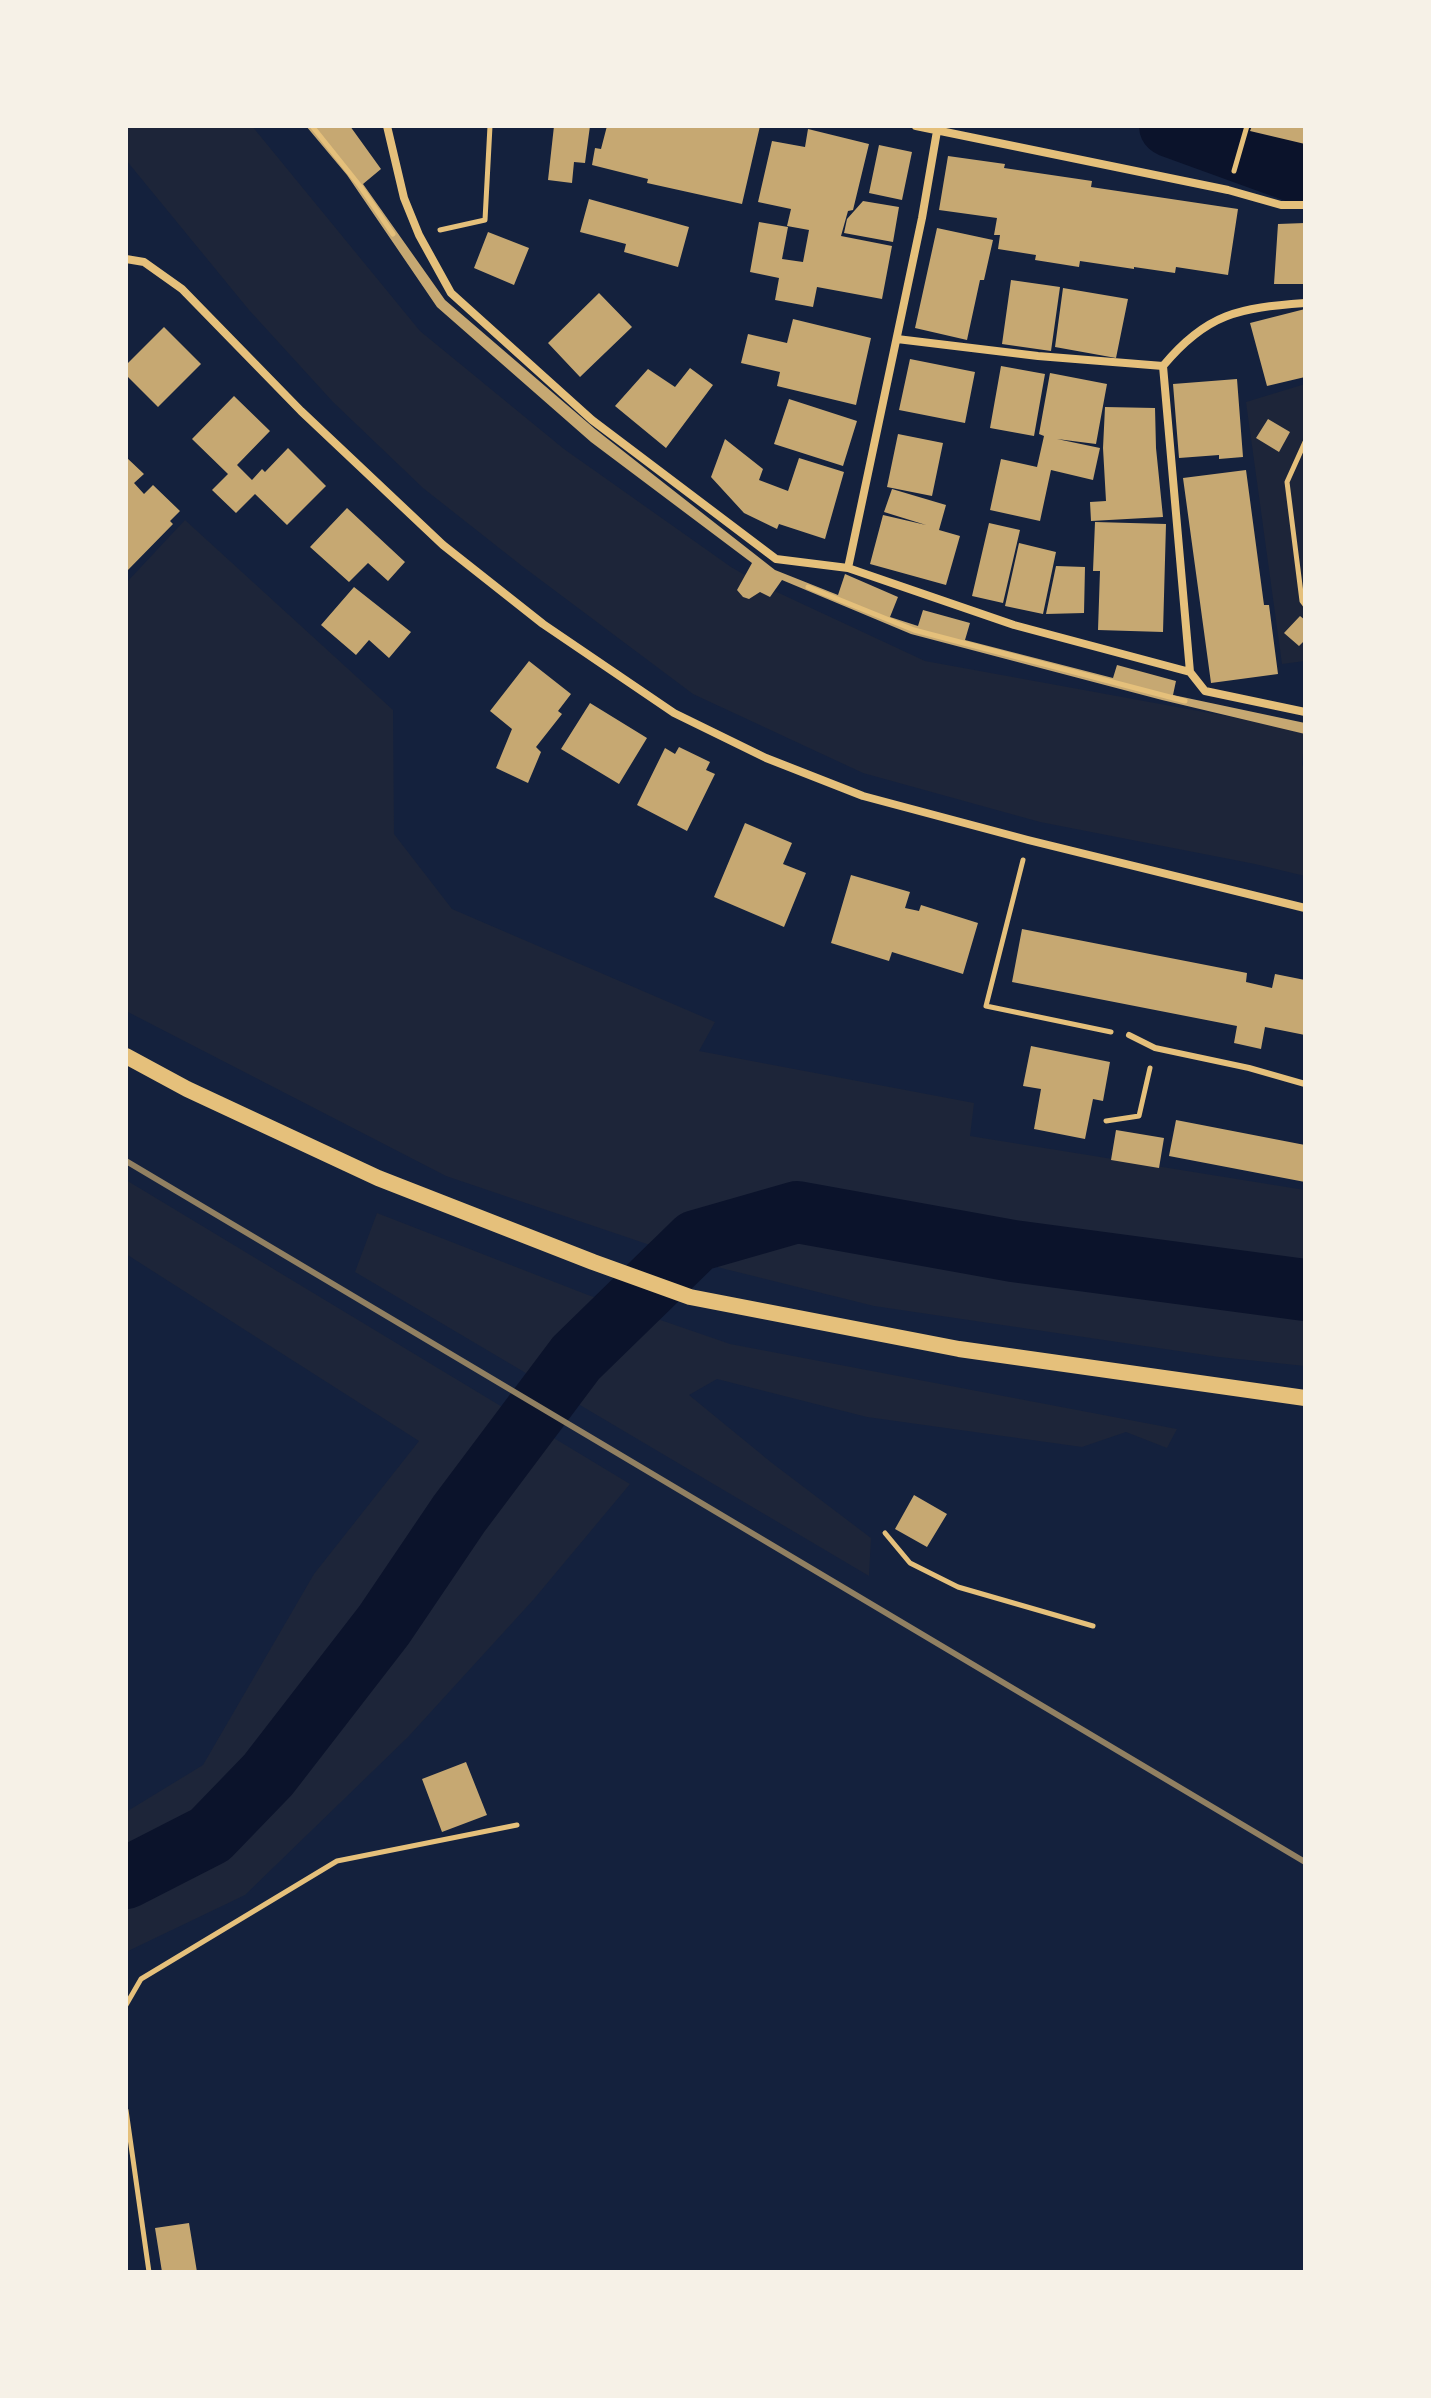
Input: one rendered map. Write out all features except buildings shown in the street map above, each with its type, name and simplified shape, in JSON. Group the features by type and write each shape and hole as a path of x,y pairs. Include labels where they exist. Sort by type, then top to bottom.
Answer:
{"main road":[{"path":"126,1056 187,1089 378,1178 690,1297 959,1349 1305,1398"}],"street":[{"path":"387,126 404,198 419,235 451,293 592,420 776,559 848,568 1014,625 1190,672"},
{"path":"916,126 937,131 963,131 1032,151 1228,190 1281,205 1305,205"},
{"path":"848,568 937,131"},
{"path":"126,259 144,262 182,289 301,411 443,545 543,624 674,713 766,758 863,796 1305,908"},
{"path":"1305,303 1251,307 1212,322 1184,340 1163,366 1190,672 1205,691 1305,712"},
{"path":"897,339 1024,355 1163,366"}],"lane":[{"path":"1129,1035 1155,1048 1249,1068 1305,1084"}],"path":[{"path":"312,126 396,238"},
{"path":"419,235 485,220 490,126"},
{"path":"1234,170 1247,127"},
{"path":"1305,442 1287,482 1305,605"},
{"path":"798,583 914,630 1191,702"},
{"path":"1028,840 986,1006 1129,1035"},
{"path":"1106,1121 1139,1116 1155,1048"},
{"path":"885,1533 910,1563 958,1587 1093,1626"},
{"path":"126,2005 141,1979 337,1861 517,1825"},
{"path":"126,2110 149,2272"}],"shaded area":[{"path":"126,126 252,126 420,331 564,449 731,567 766,587 925,661 1270,724 1305,734 1302,764 1305,771 1305,876 1040,822 863,773 693,694 423,488 333,402 249,310 126,160"},
{"path":"1305,384 1305,661 1282,664 1246,402"},
{"path":"185,520 393,710 394,834 452,909 715,1022 699,1051 974,1103 970,1136 1305,1190 1305,1366 1219,1357 874,1306 709,1265 446,1176 126,1011 126,583"},
{"path":"126,1180 630,1484 534,1599 408,1737 245,1895 126,1952 126,1812 203,1765 314,1574 419,1441 126,1254"},
{"path":"377,1213 588,1295 730,1344 1177,1429 1167,1448 1126,1432 1082,1447 867,1417 717,1379 689,1395 871,1538 869,1576 355,1272"}],"waterway":[{"path":"1170,126 1305,175"},
{"path":"126,1878 210,1835 268,1775 384,1625 459,1514 576,1358 696,1241 797,1212 1013,1251 1305,1290"}],"railway":[{"path":"126,1161 1305,1862"}]}
